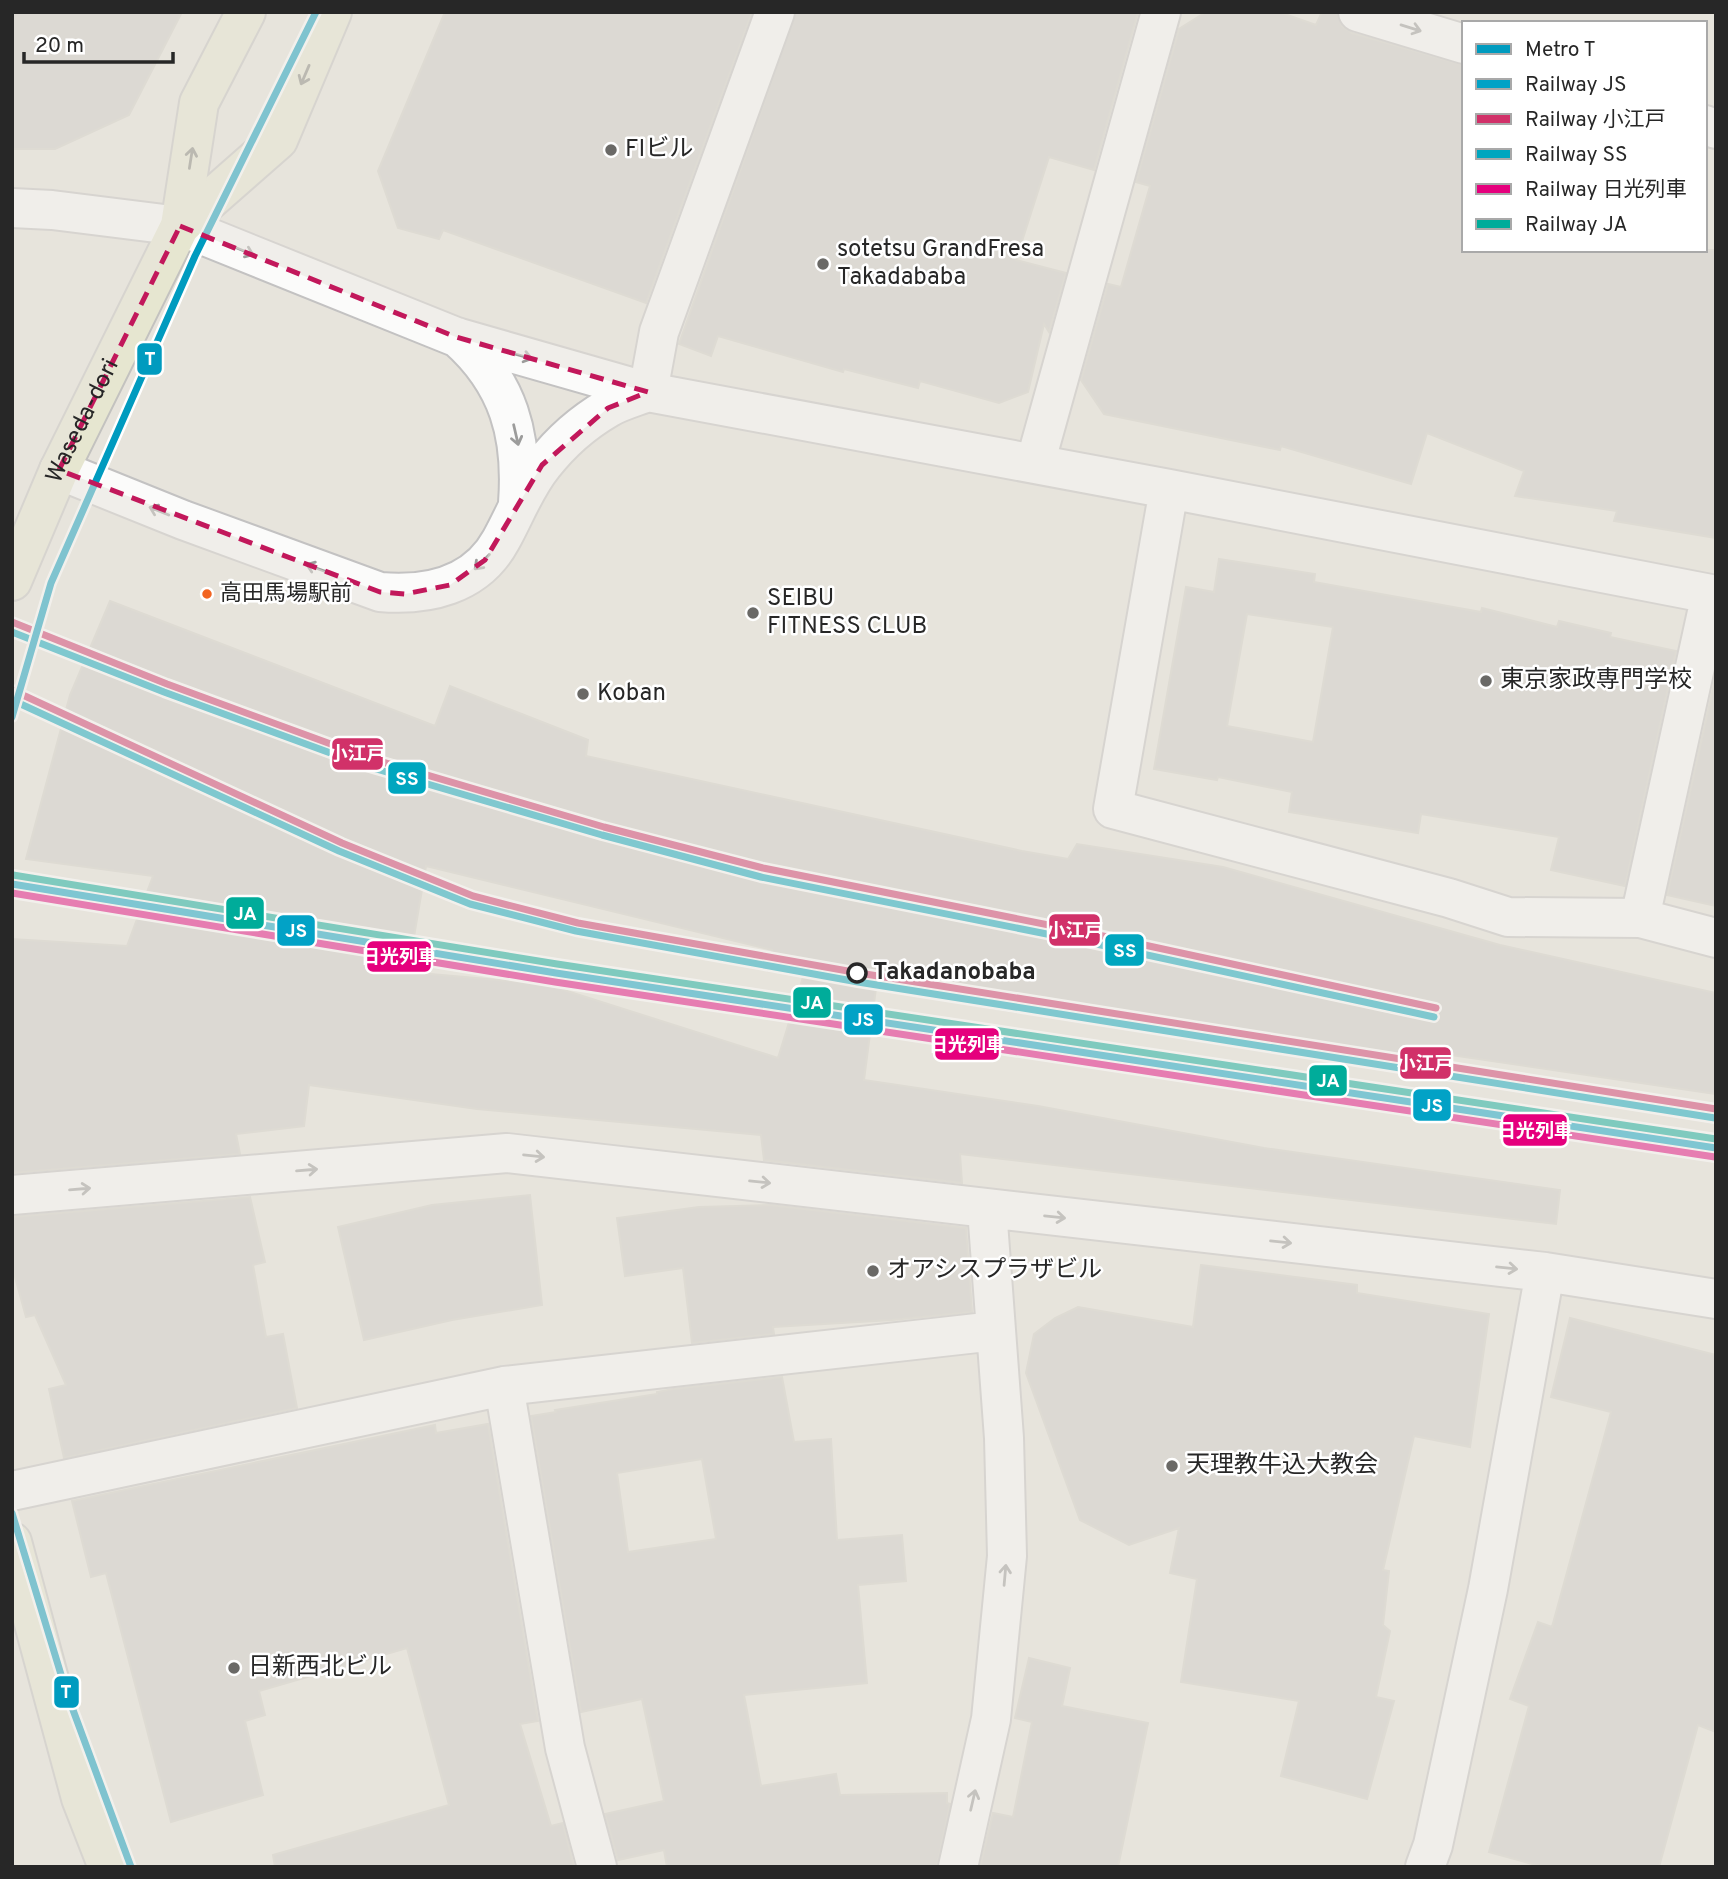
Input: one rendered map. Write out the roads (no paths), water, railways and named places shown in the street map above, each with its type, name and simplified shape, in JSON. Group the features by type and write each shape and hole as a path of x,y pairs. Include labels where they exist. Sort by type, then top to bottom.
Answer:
{"main road":[{"name":"Waseda-dori","path":"12,581 59,470 180,226 200,103 246,12"},
{"name":"Waseda-dori","path":"180,226 278,140 332,12"},
{"path":"12,1542 81,1798 108,1867"}],"street":[{"path":"648,392 659,332 775,12"},
{"path":"1034,464 1161,12"},
{"path":"1358,12 1462,43"},
{"path":"12,208 52,210 180,226 456,337 648,392 1169,489 1713,595 1640,918"},
{"path":"456,337 474,352 488,371 510,414 517,438 521,471 518,505"},
{"path":"59,470 183,520 380,592 429,592 470,574 500,543 518,505 542,466 572,434 608,408 648,392"},
{"path":"1169,489 1113,809 1449,898 1508,917 1640,918 1716,937"},
{"path":"12,1195 507,1153 1545,1272 1716,1299"},
{"path":"958,1867 991,1719 1007,1556 1004,1438 987,1209"},
{"path":"1425,1867 1433,1845 1488,1589 1545,1272"},
{"path":"12,1491 504,1386 995,1331"},
{"path":"504,1386 565,1748 597,1867"}],"metro line":[{"name":"T","path":"12,717 51,583 195,256 316,12"},
{"name":"T","path":"12,1513 66,1691 131,1867"}],"rail line":[{"name":"小江戸","path":"12,622 167,684 369,758 604,827 763,868 1089,933 1436,1008"},
{"name":"SS","path":"12,632 164,692 366,766 602,835 761,877 1087,942 1434,1017"},
{"name":"小江戸","path":"12,690 342,843 473,896 578,923 859,973 1716,1109"},
{"name":"SS","path":"12,700 339,851 470,904 576,931 858,982 1715,1118"},
{"name":"JA","path":"13,875 557,964 1716,1139"},
{"name":"JS","path":"12,884 556,973 1716,1148"},
{"name":"日光列車","path":"12,893 555,982 1715,1157"}],"place":[{"name":"FIビル","path":"611,150"},
{"name":"sotetsu GrandFresa Takadababa","path":"823,264"},
{"name":"高田馬場駅前","path":"207,594"},
{"name":"SEIBU FITNESS CLUB","path":"753,613"},
{"name":"東京家政専門学校","path":"1486,681"},
{"name":"Koban","path":"583,694"},
{"name":"Takadanobaba","path":"857,973"},
{"name":"オアシスプラザビル","path":"873,1271"},
{"name":"天理教牛込大教会","path":"1172,1466"},
{"name":"日新西北ビル","path":"234,1668"}]}
